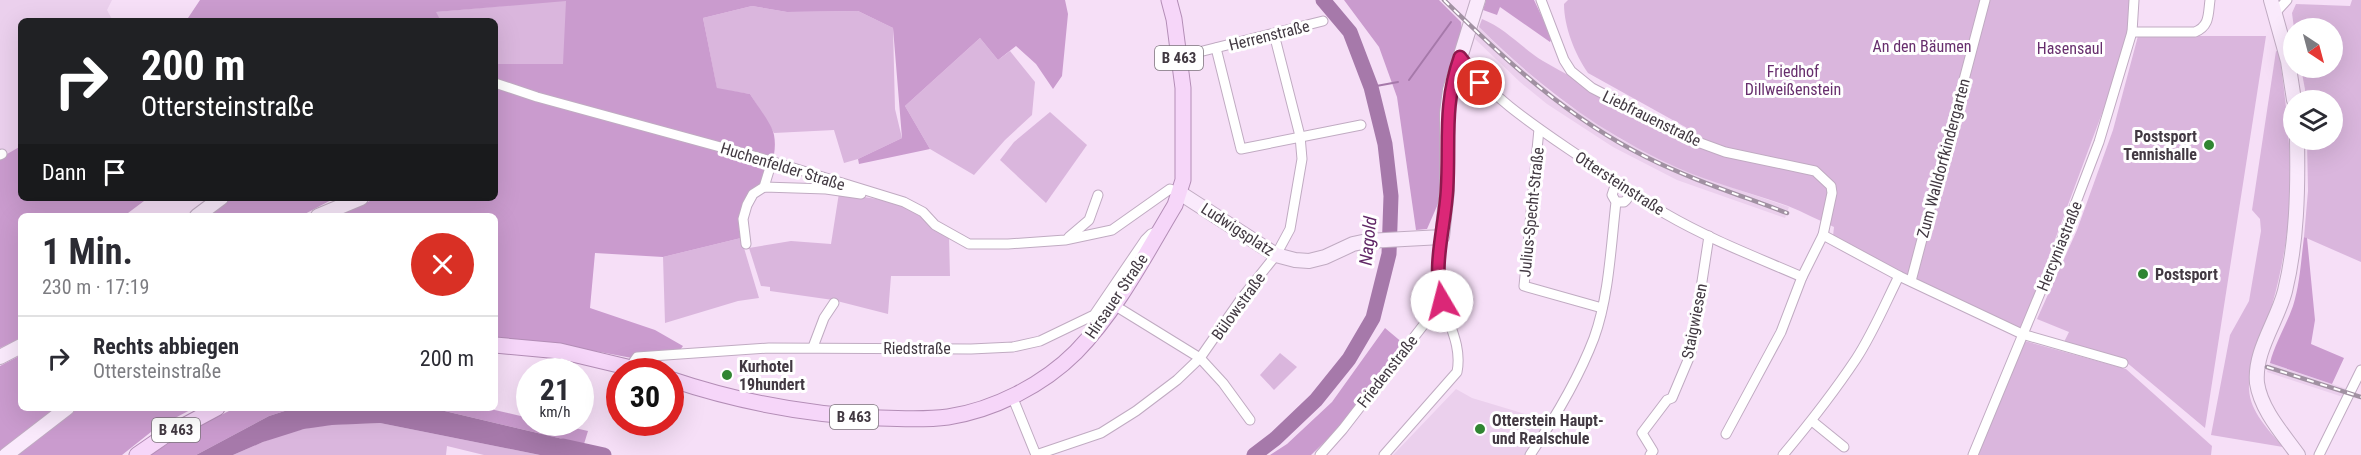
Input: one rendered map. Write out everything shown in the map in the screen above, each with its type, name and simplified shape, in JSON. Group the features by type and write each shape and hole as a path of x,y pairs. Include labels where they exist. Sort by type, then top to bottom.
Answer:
{"main road":[{"name":"Hirsauer Straße","path":"684,383 802,411 869,418 949,417 983,408 1012,396 1048,374 1075,353 1114,305 1180,193 1183,88 1174,19 1169,0"},
{"path":"1442,237 1447,190 1450,90 1478,0"},
{"path":"2273,6 2288,61 2292,90"},
{"path":"2296,150 2295,215 2289,275 2277,315 2262,350 2257,375 2262,401 2298,455"},
{"name":"Ludwigsplatz","path":"1180,193 1276,255 1295,260 1309,261 1367,241 1442,237"},
{"path":"201,213 217,201"},
{"path":"325,213 354,201"},
{"path":"498,345 560,351 606,362"},
{"path":"0,357 18,348"},
{"path":"6,455 63,411"},
{"name":"B 463","path":"137,455 163,437 211,411"}],"street":[{"name":"Liebfrauenstraße","path":"1540,0 1564,60 1571,71 1592,88 1695,141 1725,152 1815,171 1831,186 1832,193 1823,235"},
{"name":"Zum Walldorfkindergarten","path":"1911,281 1985,0"},
{"name":"Hercyniastraße","path":"1973,455 2057,252 2099,142 2132,32 2134,0"},
{"path":"2132,32 2195,32 2203,29 2208,22 2210,0"},
{"path":"2273,6 2287,0"},
{"name":"Herrenstraße","path":"1179,57 1323,21"},
{"name":"Bülowstraße","path":"1036,455 1101,433 1136,411 1177,380 1200,358 1241,299 1276,255 1290,229 1302,159 1300,136 1274,34"},
{"path":"1216,48 1241,149 1361,125"},
{"name":"Ottersteinstraße","path":"1460,57 1480,83 1539,129 1625,188 1666,214 1709,236 1802,277"},
{"name":"Huchenfelder Straße","path":"498,84 537,97 772,161 904,202 923,212 935,225 969,244 1065,240 1112,230 1170,189 1180,193"},
{"name":"Julius-Specht-Straße","path":"1539,129 1524,286 1602,308"},
{"path":"764,187 772,161"},
{"path":"746,244 743,219 747,205 753,194 764,187 826,189 876,194"},
{"path":"1530,455 1563,403 1594,338 1602,308 1616,202 1612,195 1614,189 1625,188"},
{"path":"1065,240 1089,220 1098,195"},
{"name":"Riedstraße","path":"636,358 696,352 813,347 970,349 1013,347 1040,341 1094,315 1137,252 1151,234 1159,230"},
{"path":"1726,434 1781,332 1802,277 1823,235 1899,276 2022,334 2122,363"},
{"name":"Staigwiesen","path":"1650,455 1653,451 1642,433 1672,398 1691,353 1709,236"},
{"path":"1384,455 1457,372 1458,347 1439,290 1438,266 1442,237"},
{"path":"1783,455 1812,421 1857,357 1875,327 1899,276"},
{"name":"Friedenstraße","path":"1320,455 1344,429 1442,301"},
{"path":"813,347 824,318 834,303"},
{"path":"1114,305 1200,358 1223,383 1250,420"},
{"path":"2319,455 2324,449 2361,370"},
{"path":"1012,396 1036,455"},
{"path":"1812,421 1844,447"}],"shaded area":[{"path":"0,0 112,0 107,10 111,18 18,18 18,148 0,158"},
{"path":"200,0 1065,0 1068,14 1062,76 1053,89 1036,64 1016,46 998,60 980,38 905,106 930,149 859,164 858,159 902,138 893,28 858,11 787,12 752,6 703,18 717,88 750,94 773,130 775,143 773,159 767,175 751,193 741,238 663,257 595,253 590,308 655,330 683,346 680,350 632,358 498,337 498,213 341,213 370,201 498,201 498,64 563,64 566,1 436,12 439,18 188,18"},
{"path":"1344,0 1439,0 1461,22 1463,37 1441,197 1427,229 1416,230 1397,97 1379,47"},
{"path":"1486,0 1534,0 1552,38 1550,42 1500,7 1497,15 1483,10"},
{"path":"1479,27 1555,96 1620,139 1682,170 1789,207 1785,218 1677,180 1613,147 1547,104 1520,82 1475,39"},
{"path":"18,148 18,201 144,201 128,213 18,213 18,339 0,348 0,158"},
{"path":"227,201 329,201 307,213 213,213"},
{"path":"2304,237 2307,238 2315,320 2311,344 2344,358 2332,384 2270,363 2295,298"},
{"path":"1385,328 1404,344 1337,430 1311,455 1270,455 1287,444 1332,402"},
{"path":"18,357 18,411 51,411 0,451 0,366"},
{"path":"2270,363 2347,389 2343,397 2267,372"},
{"name":"Otterstein Haupt- und Realschule","path":"1456,389 1472,398 1549,421 1526,455 1393,455"},
{"path":"71,411 188,411 156,428 122,455 15,455"},
{"path":"229,411 285,411 269,416 196,455 149,455"},
{"path":"285,411 445,411 516,428 516,436 550,436 584,444 581,455 540,455 380,423 304,429 263,442 233,455 196,455 269,416"},
{"path":"445,411 498,411 516,415 516,428"},
{"path":"550,436 586,436 584,444"}],"green space":[{"path":"567,0 564,64 498,64 498,18 439,18 435,12"},
{"path":"1568,0 1984,0 1908,277 1833,236 1834,227 1788,206 1680,169 1624,141 1548,89 1479,27 1482,19 1559,70 1676,129 1687,128 1588,73 1568,31 1564,4"},
{"name":"Hasensaul","path":"1986,0 2130,0 2130,32 2021,331 1913,278"},
{"path":"2352,0 2361,0 2361,262 2304,237 2308,191 2307,150 2343,150 2343,90 2305,90 2303,78 2343,78 2343,18 2293,18 2292,13 2296,4 2350,6"},
{"path":"752,6 787,12 858,11 893,28 895,109 902,138 858,159 844,163 834,130 774,133 750,94 717,89 703,18"},
{"name":"Postsport","path":"2138,36 2266,36 2205,428 2125,361 2064,342 2069,332 2037,319 2077,230 2113,130"},
{"path":"980,38 998,60 1010,51 1035,82 1032,115 1005,140 974,175 930,149 905,106"},
{"path":"2276,51 2279,52 2284,90 2283,150 2289,150 2290,203 2283,259 2272,305 2253,357 2249,389 2257,413 2283,447 2211,435 2230,335 2249,301 2261,231 2260,219 2252,210"},
{"path":"1050,112 1087,145 1046,203 1000,160 1014,142"},
{"path":"839,193 889,201 910,209 949,237 950,276 891,276 888,314 833,300 770,291 770,287 761,286 749,248 791,241 831,244"},
{"path":"741,238 759,298 738,301 665,323 663,257"},
{"path":"2025,341 2126,369 2212,446 2211,455 1976,455"},
{"path":"1280,353 1297,367 1274,390 1260,375"},
{"path":"380,423 540,455 484,455 447,446 446,455 233,455 277,437 313,427"}],"waterway":[{"name":"Nagold","path":"1254,455 1275,439 1316,400 1349,359 1373,318 1389,254 1391,196 1385,144 1371,87 1350,32 1323,0"},
{"path":"1409,80 1451,22"},
{"path":"1371,87 1398,82"},
{"name":"Nagold","path":"563,446 604,455"}],"railway":[{"path":"1444,0 1539,87 1617,142 1681,173 1787,213"},
{"path":"2267,367 2361,397"}],"place":[{"name":"Postsport Tennishalle","path":"2209,145"},
{"name":"Postsport","path":"2143,274"},
{"name":"Kurhotel 19hundert","path":"727,375"},
{"name":"Otterstein Haupt- und Realschule","path":"1480,429"}],"route":[{"path":"1442,301 1438,266 1447,190 1448,113 1450,90 1460,57 1480,83"}],"park label":[{"name":"An den Bäumen","path":"1922,46"},
{"name":"Friedhof Dillweißenstein","path":"1793,80"}]}
